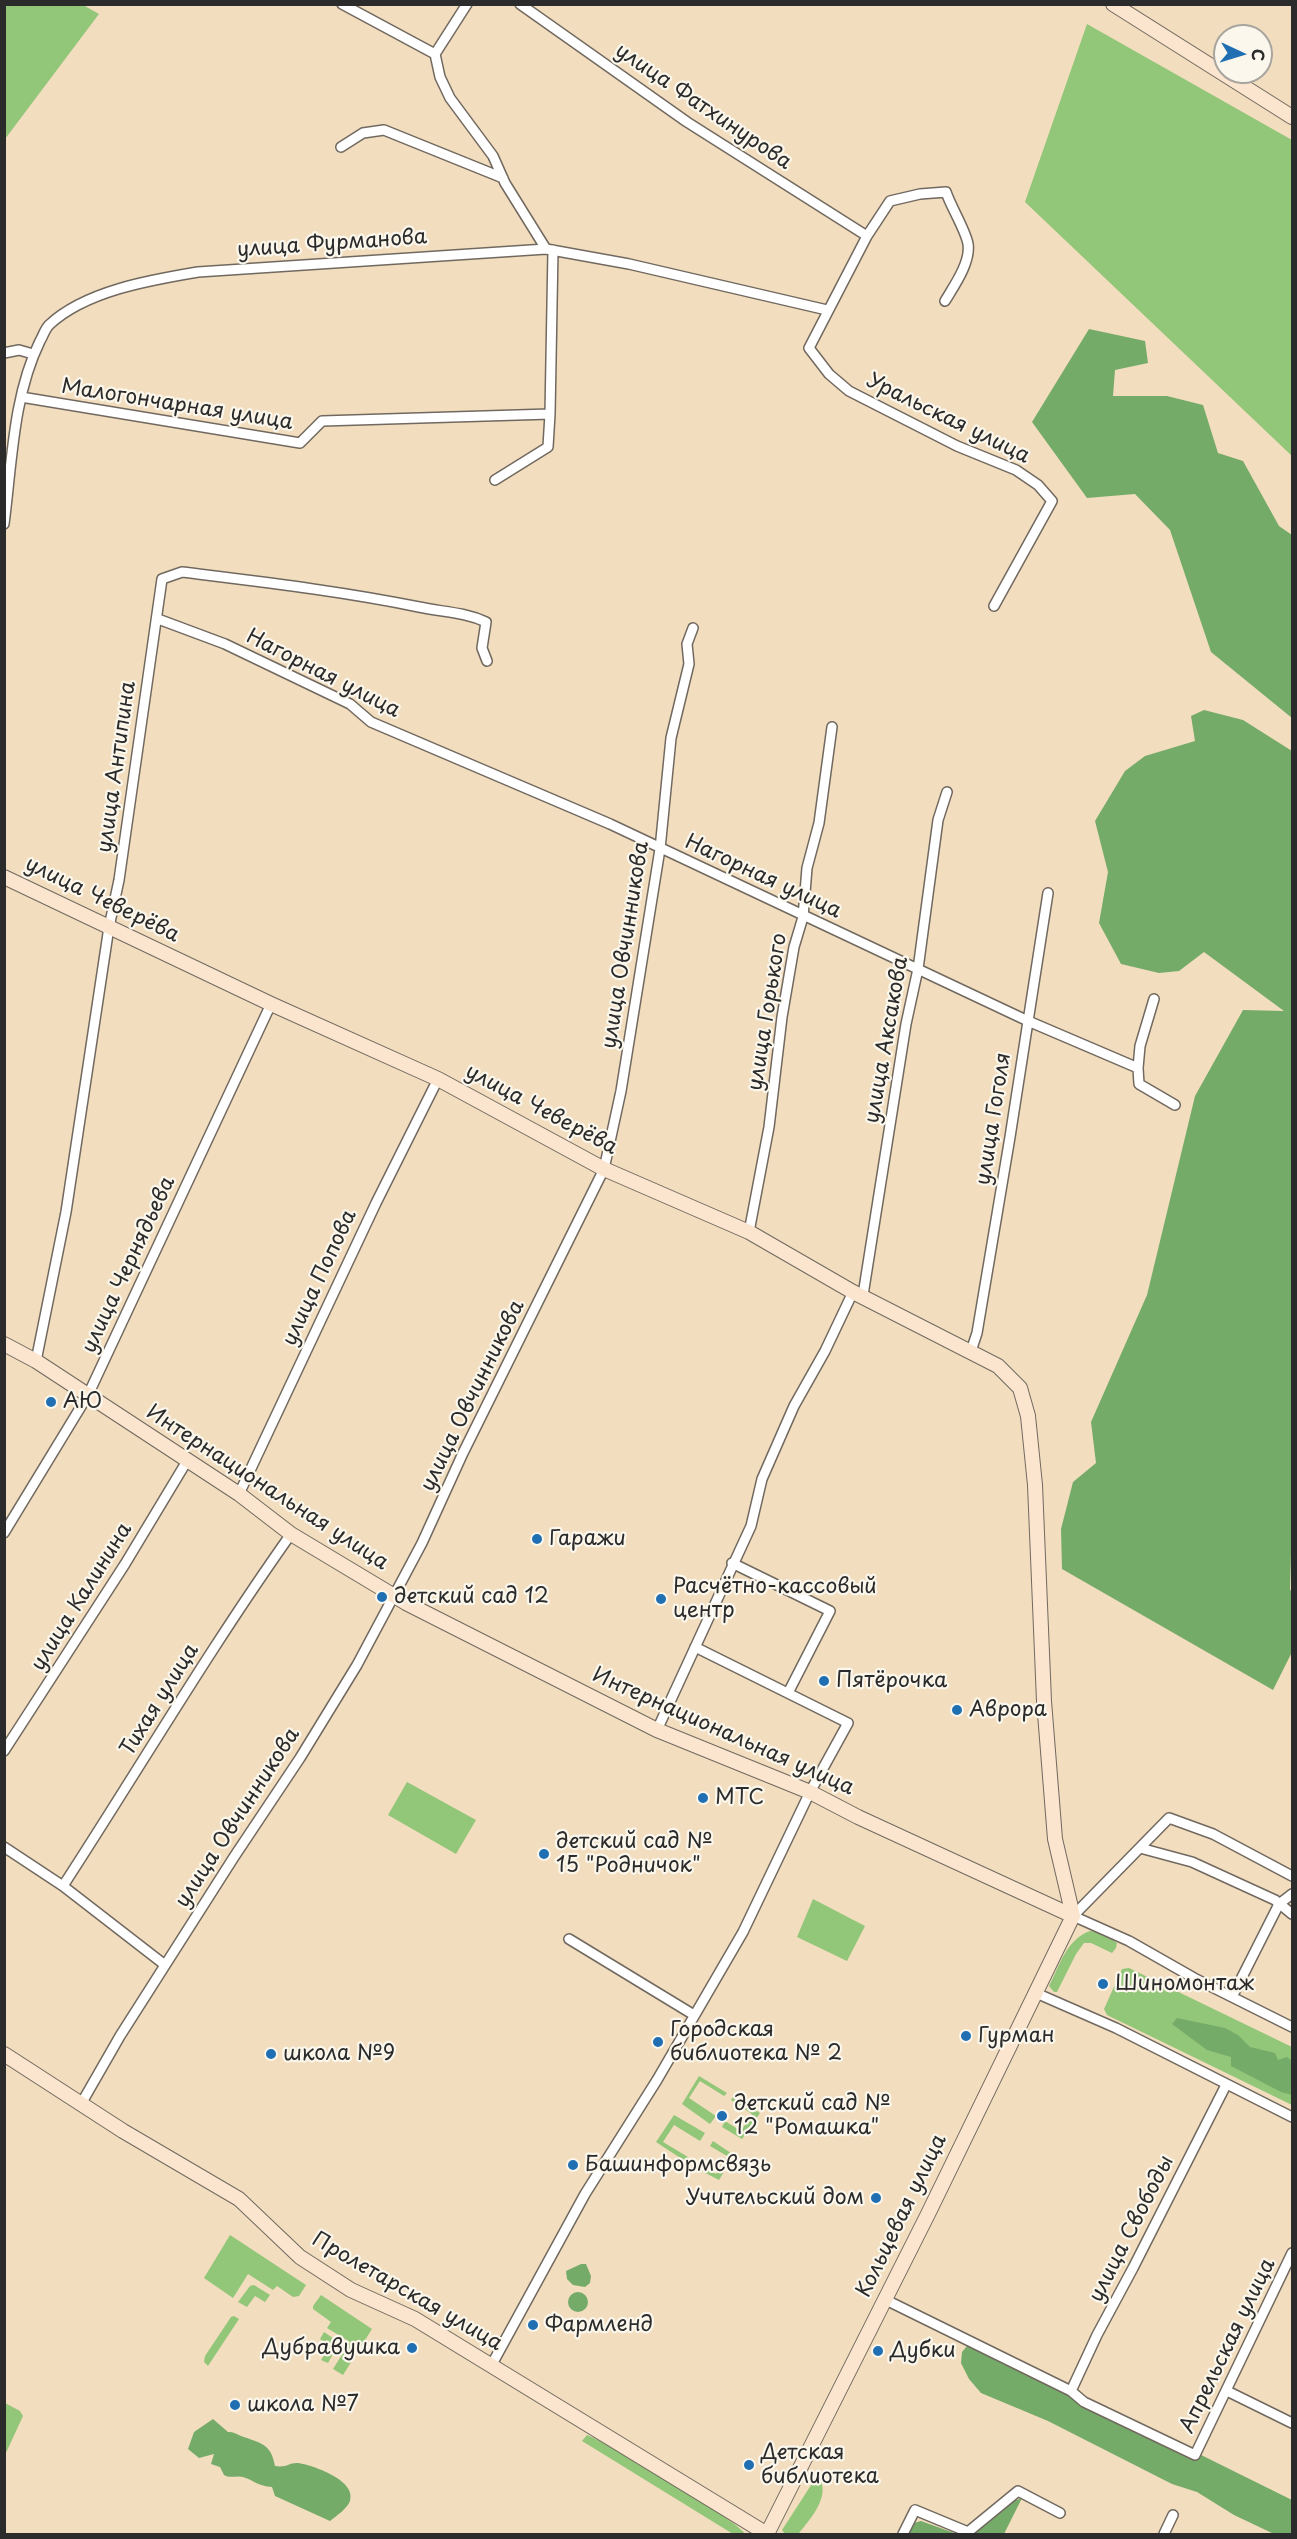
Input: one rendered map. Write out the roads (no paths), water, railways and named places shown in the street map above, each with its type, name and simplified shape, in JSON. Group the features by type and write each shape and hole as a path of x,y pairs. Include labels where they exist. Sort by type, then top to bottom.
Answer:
{"street":[{"path":"342,4 435,54"},
{"path":"467,4 435,54 440,77 450,98 483,140 503,178 549,249 550,414 548,447 495,480"},
{"name":"улица Фатхинурова","path":"520,4 687,122 867,236"},
{"path":"1113,4 1293,117"},
{"path":"341,147 363,133 384,130 503,178"},
{"name":"Уральская улица","path":"945,301 957,281 968,254 968,244 946,192 920,194 891,201 867,236 809,348 829,374 849,391 957,446 1016,470 1038,485 1052,501 994,606"},
{"name":"улица Фурманова","path":"4,524 26,371 47,327 70,309 109,293 148,281 198,272 549,249 629,264 827,310"},
{"path":"4,353 19,350 33,354"},
{"name":"Малогончарная улица","path":"21,398 300,443 322,422 550,414"},
{"name":"улица Антипина","path":"36,1361 66,1212 109,927 119,880 162,579 182,572 352,593 467,614 486,622 482,648 488,661"},
{"name":"Нагорная улица","path":"158,619 225,644 350,704 371,722 610,824 803,917 1028,1021 1138,1068"},
{"name":"улица Овчинникова","path":"81,2104 165,1965 357,1665 394,1596 604,1169 621,1091 660,849 671,738 689,664 687,644 693,628"},
{"name":"улица Горького","path":"749,1232 769,1127 782,1017 794,947 803,917 807,868 819,823 832,727"},
{"name":"улица Аксакова","path":"657,1730 751,1526 762,1479 794,1406 858,1294 906,1024 918,969 938,820 946,792"},
{"name":"улица Чеверёва","path":"4,877 271,1004 438,1079 604,1169 749,1232 858,1294 998,1366 1020,1388 1028,1416 1035,1485 1044,1701 1055,1839 1073,1916"},
{"name":"улица Гоголя","path":"971,1351 987,1275 1048,893"},
{"path":"1154,999 1140,1046 1139,1084 1175,1105"},
{"name":"улица Чернядьева","path":"4,1533 88,1395 271,1004"},
{"name":"улица Попова","path":"239,1494 376,1203 438,1079"},
{"name":"Интернациональная улица","path":"4,1344 36,1361 239,1494 291,1534 394,1596 657,1730 810,1792 858,1817 1129,1941 1293,2027"},
{"name":"улица Калинина","path":"4,1751 125,1564 187,1461"},
{"name":"Тихая улица","path":"63,1886 150,1752 235,1613 291,1534"},
{"path":"732,1563 830,1611 788,1693"},
{"path":"491,2366 585,2194 657,2080 743,1932 810,1792 848,1723 695,1647"},
{"path":"1073,1916 1169,1818 1214,1834 1293,1876"},
{"path":"4,1847 63,1886 165,1965"},
{"path":"1140,1848 1192,1862 1275,1900 1293,1914"},
{"path":"1232,1997 1279,1904 1293,1894"},
{"name":"Кольцевая улица","path":"767,2534 886,2300 1073,1916"},
{"path":"569,1939 694,2015"},
{"path":"1036,1994 1116,2028 1293,2118"},
{"name":"Пролетарская улица","path":"4,2054 81,2104 239,2199 300,2257 341,2283 415,2319 767,2534"},
{"name":"улица Свободы","path":"1071,2391 1097,2335 1226,2085"},
{"name":"Апрельская улица","path":"1071,2391 1084,2402 1195,2455 1288,2272 1293,2253"},
{"path":"886,2300 1071,2391"},
{"path":"1227,2391 1293,2423"},
{"path":"903,2535 915,2510 968,2532 1018,2491 1060,2513"},
{"path":"1164,2535 1173,2515"}],"place":[{"name":"АЮ","path":"51,1402"},
{"name":"Гаражи","path":"537,1539"},
{"name":"детский сад 12","path":"382,1597"},
{"name":"Расчётно-кассовый центр","path":"661,1599"},
{"name":"Пятёрочка","path":"824,1681"},
{"name":"Аврора","path":"957,1710"},
{"name":"МТС","path":"703,1798"},
{"name":"детский сад № 15 \"Родничок\"","path":"544,1854"},
{"name":"Шиномонтаж","path":"1103,1984"},
{"name":"Гурман","path":"966,2036"},
{"name":"Городская библиотека № 2","path":"658,2042"},
{"name":"школа №9","path":"271,2054"},
{"name":"детский сад № 12 \"Ромашка\"","path":"722,2116"},
{"name":"Башинформсвязь","path":"573,2165"},
{"name":"Учительский дом","path":"876,2198"},
{"name":"Фармленд","path":"533,2325"},
{"name":"Дубравушка","path":"412,2348"},
{"name":"Дубки","path":"878,2351"},
{"name":"школа №7","path":"235,2405"},
{"name":"Детская библиотека","path":"749,2465"}]}
